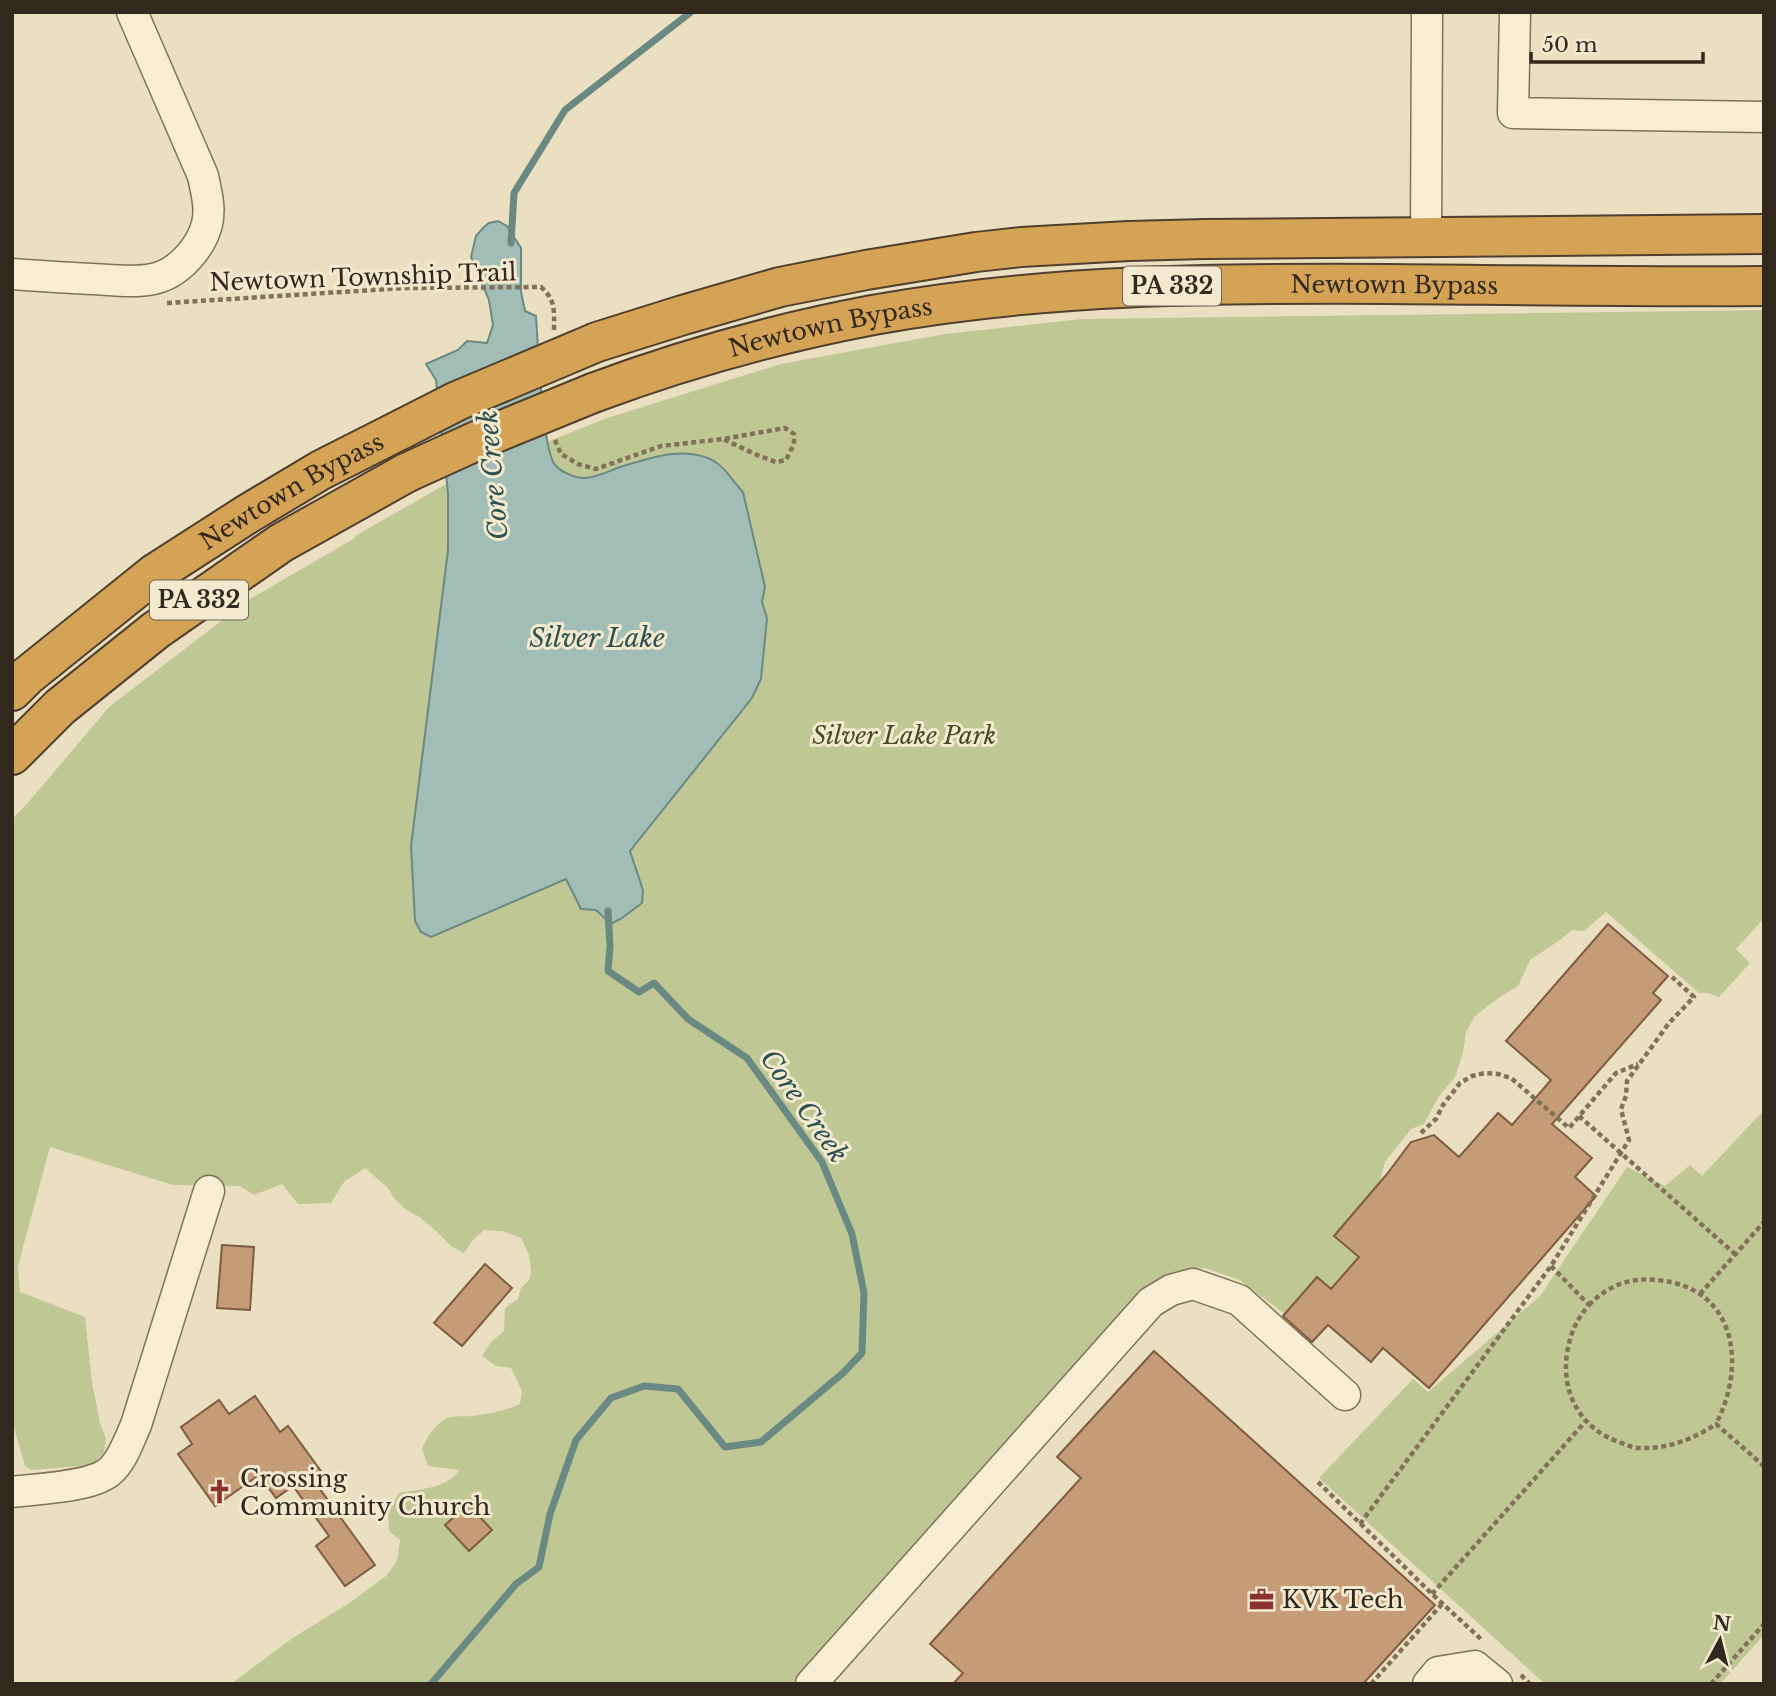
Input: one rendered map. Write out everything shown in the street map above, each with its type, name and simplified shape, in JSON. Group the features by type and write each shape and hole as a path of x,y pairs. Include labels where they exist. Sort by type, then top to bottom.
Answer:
{"highway":[{"name":"Newtown Bypass","path":"12,691 154,574 321,470 457,401 597,342 780,287 976,252 1129,240 1764,234"},
{"name":"Newtown Bypass","path":"12,755 60,707 156,630 281,543 406,473 494,433 640,375 774,336 874,315 957,303 1042,293 1174,286 1295,283 1764,286"}],"street":[{"path":"12,274 115,281 151,280 180,265 199,246 208,223 203,176 132,12"},
{"path":"1426,237 1427,12"},
{"path":"1515,12 1513,113 1764,117"},
{"path":"12,1492 76,1484 99,1478 110,1472 123,1454 136,1425 209,1191"},
{"path":"811,1684 1151,1303 1171,1290 1194,1284 1239,1300 1345,1395"},
{"path":"1428,1684 1438,1672 1475,1666 1504,1675"}],"path":[{"name":"Newtown Township Trail","path":"164,303 405,288 541,287 554,305 554,330"},
{"path":"554,437 561,454 579,464 596,469 661,446 785,428 794,434 794,444 786,460 776,462 723,439"},
{"path":"1360,1524 1551,1266 1629,1140 1621,1109 1628,1081 1668,1023 1694,997 1672,977"},
{"path":"1420,1133 1436,1119 1460,1083 1485,1073 1511,1078 1569,1128 1616,1073 1638,1064"},
{"path":"1579,1116 1735,1254"},
{"path":"1700,1294 1764,1222"},
{"path":"1551,1266 1589,1306"},
{"path":"1644,1279 1685,1286 1712,1305 1728,1332 1733,1350 1728,1398 1716,1424 1689,1440 1639,1448 1605,1437 1585,1422 1569,1395 1565,1365 1572,1331 1589,1306 1598,1295 1610,1287 1644,1279"},
{"path":"1432,1594 1585,1422"},
{"path":"1716,1424 1764,1466"},
{"path":"1318,1482 1483,1642"},
{"path":"1371,1684 1442,1604"},
{"path":"1711,1684 1764,1625"},
{"path":"1504,1675 1530,1684"}],"green space":[{"name":"Silver Lake Park","path":"1764,310 1764,918 1736,949 1750,963 1719,997 1699,993 1606,912 1584,931 1572,930 1530,960 1518,986 1475,1016 1466,1032 1455,1077 1439,1096 1424,1124 1411,1129 1385,1162 1359,1257 1331,1289 1317,1277 1285,1314 1240,1280 1205,1268 1175,1272 1148,1284 792,1684 231,1684 294,1637 348,1604 386,1576 397,1561 400,1540 389,1531 388,1511 399,1493 440,1485 459,1470 428,1466 422,1449 437,1425 448,1418 491,1413 520,1404 522,1391 511,1368 496,1366 482,1356 491,1342 504,1331 505,1308 518,1299 521,1288 530,1279 529,1255 521,1238 503,1231 484,1230 464,1253 451,1246 418,1216 405,1209 388,1188 365,1168 344,1182 331,1203 298,1204 282,1184 254,1195 240,1186 173,1185 50,1147 18,1266 20,1292 85,1317 92,1383 106,1439 104,1453 92,1465 32,1470 25,1466 12,1421 12,819 109,707 250,599 455,479 607,418 781,364 945,334 1082,319"},
{"path":"1764,1110 1764,1635 1720,1684 1545,1684 1319,1478 1413,1379 1428,1392 1540,1296 1627,1167 1665,1186 1690,1165 1702,1176"}],"water":[{"name":"Silver Lake","path":"498,221 507,226 521,248 521,292 525,311 536,316 544,418 555,465 568,474 584,478 655,457 679,453 703,456 714,461 743,492 765,587 762,602 767,618 761,679 752,698 630,851 643,890 642,903 611,924 596,910 581,909 566,879 431,937 421,932 415,921 411,846 448,550 448,493 436,380 426,364 458,350 467,341 487,343 493,325 489,300 471,257 476,236 489,223"}],"building":[{"path":"1608,924 1668,976 1653,993 1661,1000 1552,1124 1592,1158 1575,1177 1596,1196 1429,1388 1383,1348 1371,1362 1328,1325 1312,1342 1283,1316 1317,1277 1331,1289 1359,1257 1334,1236 1411,1142 1434,1135 1459,1157 1498,1113 1512,1125 1551,1080 1506,1041"},
{"path":"222,1245 254,1247 250,1310 217,1308"},
{"path":"485,1264 512,1288 462,1346 434,1323"},
{"path":"1154,1351 1435,1605 1363,1684 953,1684 963,1673 930,1644 1081,1478 1057,1457"},
{"name":"Crossing Community Church","path":"255,1396 280,1432 288,1426 326,1478 317,1485 375,1565 345,1586 316,1546 329,1536 293,1486 276,1498 259,1475 215,1506 178,1454 192,1444 181,1427 219,1400 229,1414"},
{"path":"468,1504 492,1530 469,1551 445,1525"}],"waterway":[{"name":"Core Creek","path":"511,243 514,193 565,110 691,12"},
{"name":"Core Creek","path":"431,1684 516,1584 539,1567 550,1514 576,1440 611,1398 644,1386 678,1389 725,1447 761,1442 843,1373 862,1353 864,1293 852,1234 822,1162 747,1058 688,1019 654,983 639,992 608,971 608,911"}],"place":[{"name":"Crossing Community Church","path":"220,1492"},
{"name":"KVK Tech","path":"1262,1599"}]}
